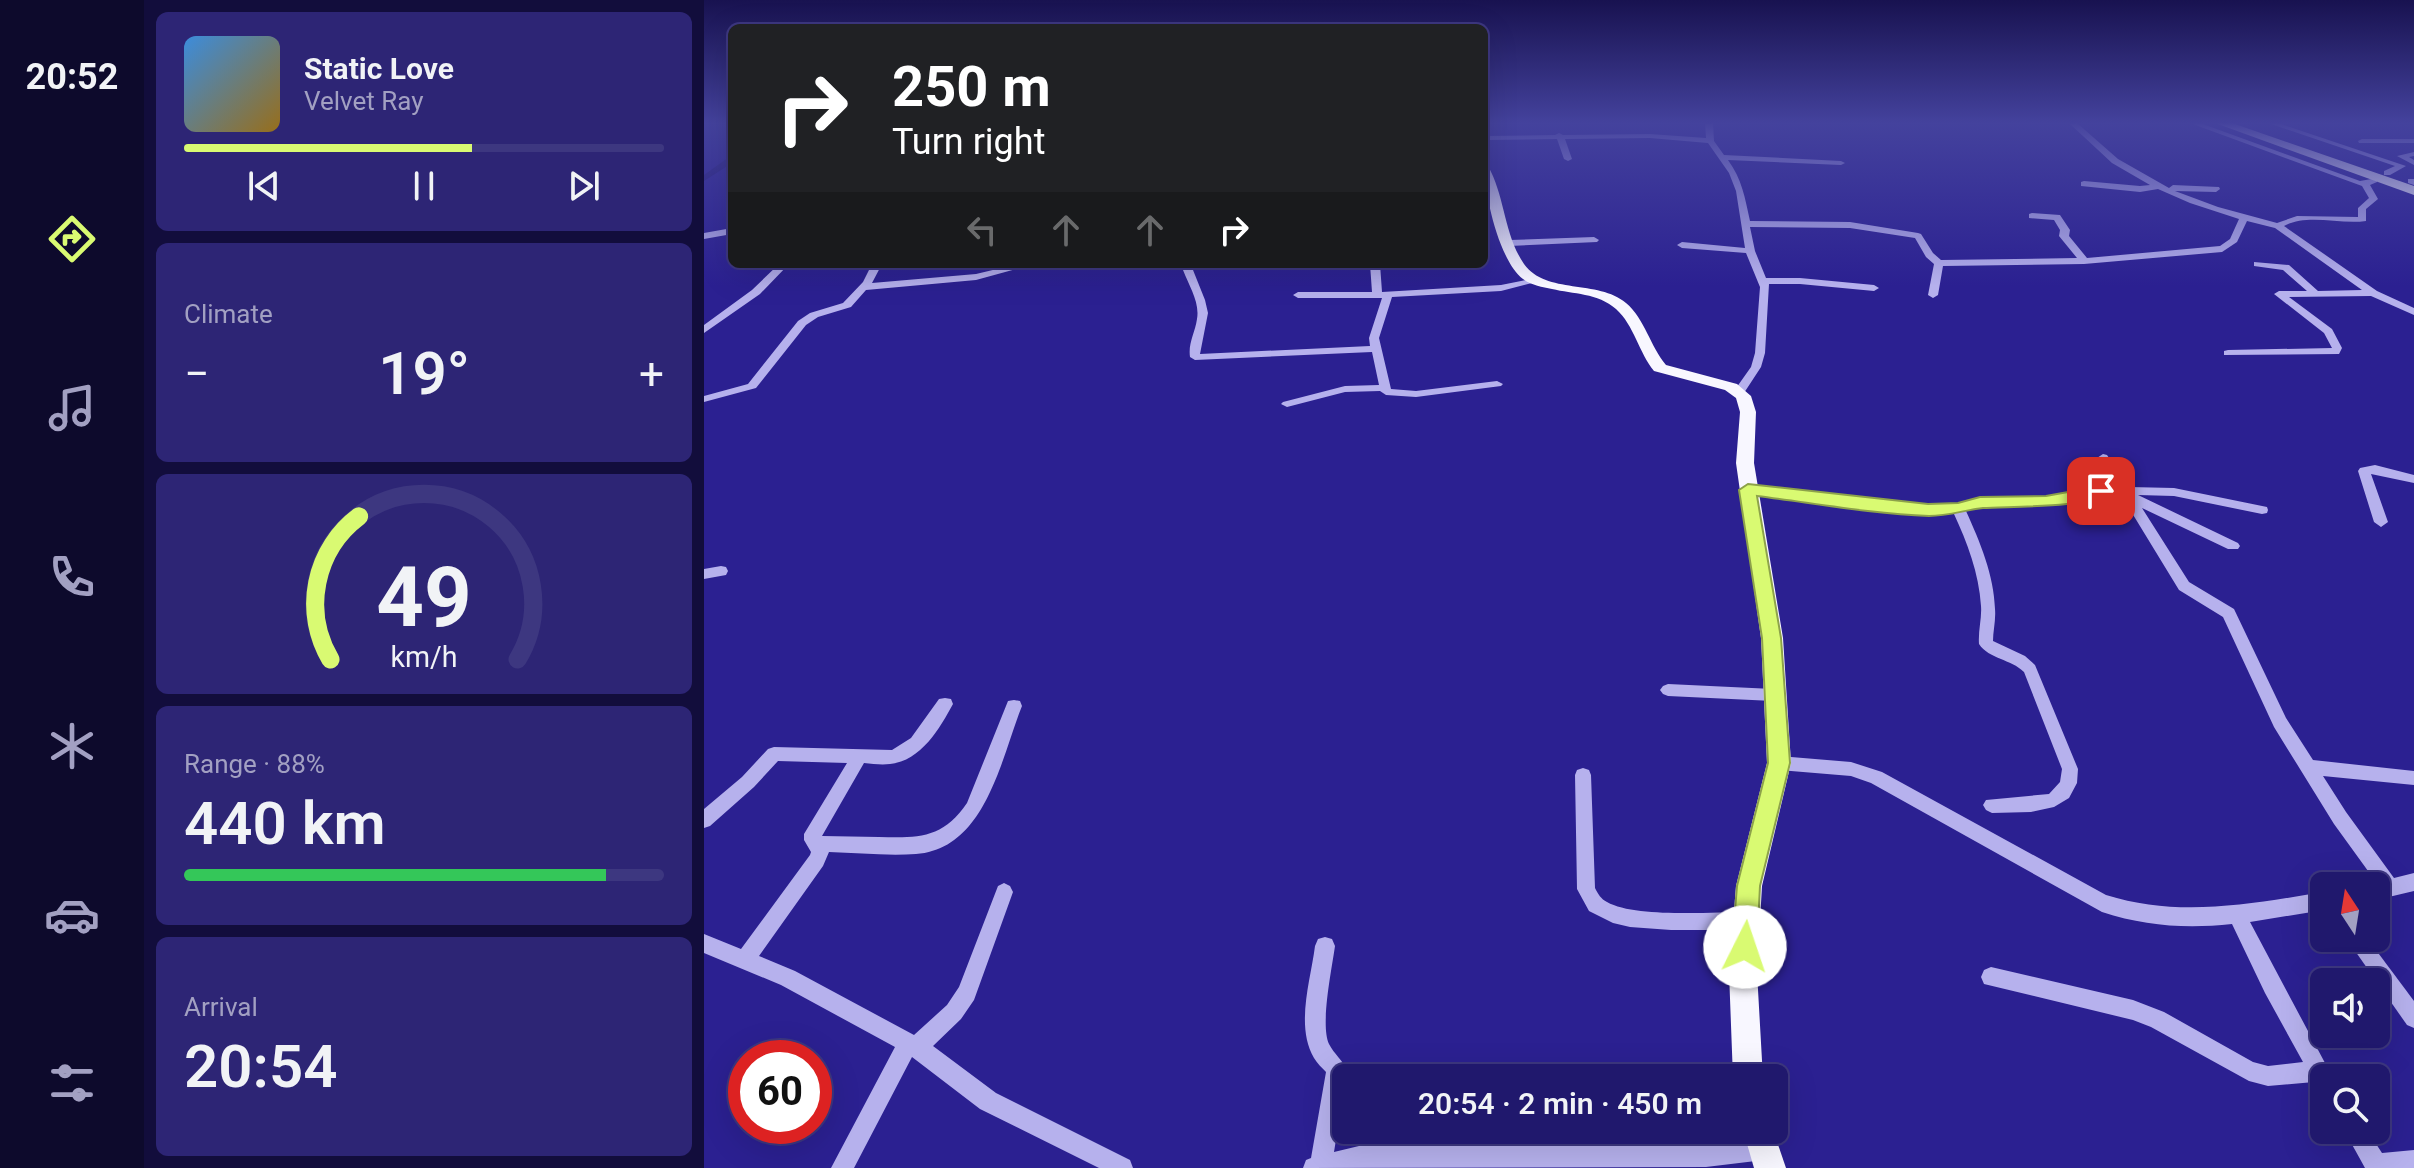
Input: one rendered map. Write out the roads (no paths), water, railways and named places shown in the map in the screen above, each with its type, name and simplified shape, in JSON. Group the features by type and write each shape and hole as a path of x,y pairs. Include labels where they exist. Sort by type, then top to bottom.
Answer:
{"highway":[{"path":"2373,178 2413,184"}],"main road":[{"path":"1488,190 1492,212 1520,268 1533,280 1607,296 1631,317 1660,368 1720,382 1740,391 1748,412 1744,447 1772,638 1779,763 1749,886 1743,972 1747,1064"}],"street":[{"path":"1733,178 1740,191 1750,251 1763,281 1766,300 1760,353 1756,367 1740,391"},
{"path":"2148,178 2244,217 2278,226 2373,293 2414,312"},
{"path":"2372,178 2380,178"},
{"path":"2278,226 2299,219 2363,219 2362,208 2374,199 2377,179"},
{"path":"2084,184 2140,189 2216,189"},
{"path":"2032,216 2057,217 2065,230 2064,236 2084,261"},
{"path":"1746,224 1850,225 1915,235 1922,239 1929,255 1939,263 2084,261 2222,249 2234,240 2244,217"},
{"path":"704,236 728,232"},
{"path":"1509,243 1594,240"},
{"path":"1682,245 1750,251"},
{"path":"1933,295 1939,263"},
{"path":"2257,264 2286,267 2315,293"},
{"path":"704,330 756,292 780,268"},
{"path":"704,398 752,386 806,319 847,305 875,268"},
{"path":"863,287 976,277 1010,268"},
{"path":"1376,268 1382,295 1374,333 1384,388 1391,394 1403,395 1497,384"},
{"path":"1188,270 1200,294 1202,312 1195,338 1195,357 1376,349"},
{"path":"1298,295 1382,295 1501,288 1533,280"},
{"path":"1763,281 1874,288"},
{"path":"2228,353 2335,352 2337,348 2328,331 2279,296 2281,292 2373,293"},
{"path":"1287,404 1345,389 1384,388"},
{"path":"2103,458 2184,586 2229,613 2280,722 2373,872"},
{"path":"2381,522 2364,471 2375,469 2414,479"},
{"path":"1748,490 1917,509 1958,509 1980,503 2046,501 2101,491 2174,492 2262,510"},
{"path":"2127,493 2233,546"},
{"path":"1958,509 1969,533 1985,586 1989,610 1986,644 2018,657 2030,669 2070,769 2071,780 2066,793 2054,801 1992,805"},
{"path":"704,574 721,571"},
{"path":"1668,690 1773,695"},
{"path":"704,820 748,782 774,754 784,751 892,757 914,748 945,704"},
{"path":"817,844 918,846 948,835 968,817 1014,706"},
{"path":"744,960 817,860 821,850 813,840 813,834 860,756"},
{"path":"1779,763 1851,769 1876,777 2092,898 2129,914 2153,919 2237,915 2310,903"},
{"path":"2308,767 2414,778"},
{"path":"1583,775 1586,889 1591,901 1613,915 1657,920 1746,921"},
{"path":"2390,888 2414,882"},
{"path":"842,1168 912,1046 954,1012 967,993 1004,892"},
{"path":"2237,915 2316,1064"},
{"path":"704,943 788,978 912,1046 988,1101 1122,1168"},
{"path":"1325,946 1318,1044 1334,1062 1337,1071 1318,1167 1359,1157 1616,1163 1764,1149"},
{"path":"2365,952 2414,1018"},
{"path":"1991,977 2145,1014 2249,1071 2268,1076 2310,1075"},
{"path":"2364,1144 2377,1166 2414,1161"}]}
